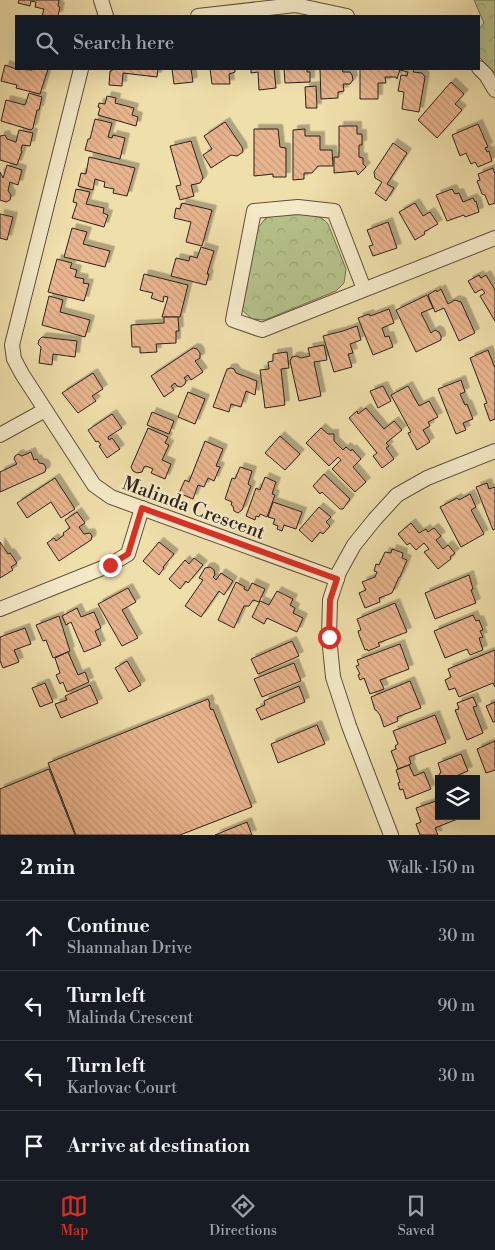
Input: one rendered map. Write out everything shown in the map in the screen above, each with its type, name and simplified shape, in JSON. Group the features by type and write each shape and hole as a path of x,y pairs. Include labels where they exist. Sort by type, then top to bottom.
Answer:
{"street":[{"path":"101,0 106,15"},
{"path":"206,15 296,3 343,15"},
{"path":"480,69 495,90"},
{"name":"Malinda Crescent","path":"81,70 12,345 14,360 94,485 111,497 337,579"},
{"path":"364,289 334,211 298,207 254,211 233,320 262,330 495,238"},
{"path":"0,435 45,410"},
{"path":"391,835 332,677 329,637 330,600 337,579 354,544 397,495 427,478 495,451"},
{"path":"0,609 110,565 128,554 142,508"}],"green space":[{"path":"474,0 495,0 495,73 480,58 480,28 484,23"},
{"path":"274,213 310,214 323,219 328,224 346,269 344,283 336,291 265,320 252,319 241,309 258,228 265,219"}],"building":[{"path":"19,0 59,0 58,6 60,7 58,15 42,15 44,9 35,7 36,2 31,1 30,6 18,3"},
{"path":"5,65 15,70 48,70 40,94 16,88 17,85 1,81"},
{"path":"158,70 157,77 123,73 122,86 109,85 110,71"},
{"path":"172,70 191,70 193,82 174,84"},
{"path":"210,70 235,70 235,72 229,74 230,84 212,84"},
{"path":"251,70 274,70 276,88 259,90 258,72 251,73"},
{"path":"284,70 307,70 307,72 310,72 310,82 285,83"},
{"path":"320,70 350,72 353,80 350,84 343,84 344,91 338,92 338,98 321,99"},
{"path":"360,70 400,70 397,79 396,77 385,77 386,83 378,83 378,99 360,99"},
{"path":"400,70 414,70 413,72 422,73 425,77 419,112 402,109 404,92 398,91 401,75 407,76 408,72"},
{"path":"451,82 464,94 455,104 462,110 437,138 418,120"},
{"path":"316,86 317,108 306,108 305,87"},
{"path":"29,93 42,97 31,130 1,121 6,100 25,105"},
{"path":"107,96 116,98 115,103 134,108 132,115 138,117 136,126 98,115 99,103 105,104"},
{"path":"95,119 112,123 108,137 112,138 113,135 125,138 120,159 85,150"},
{"path":"225,122 242,147 243,152 237,156 231,155 211,168 203,155 212,149 204,136"},
{"path":"478,124 488,147 485,148 487,152 489,151 492,161 478,167 475,162 471,164 466,153 460,156 452,135"},
{"path":"339,126 357,126 357,134 362,134 362,145 359,145 359,157 363,158 363,164 366,167 358,175 356,171 334,173 334,157 339,157"},
{"path":"254,129 278,129 280,147 286,148 286,177 273,177 273,174 254,176"},
{"path":"305,129 305,136 320,136 320,150 332,150 333,166 318,166 312,173 304,173 304,179 293,180 293,130"},
{"path":"19,130 33,133 30,146 22,145 17,165 0,160 0,136 5,135 7,139 16,142"},
{"path":"191,141 203,178 200,183 191,185 194,196 180,200 176,186 181,185 170,146"},
{"path":"393,143 407,153 387,184 394,188 386,201 375,193 382,182 375,178 374,172"},
{"path":"89,157 135,168 127,196 113,193 114,189 104,187 105,182 95,179 93,190 78,186 81,173 86,174"},
{"path":"7,165 22,170 18,185 10,182 8,191 11,195 10,200 6,202 0,200 0,172 3,178"},
{"path":"493,168 495,174 495,203 489,205 477,181 480,180 478,174"},
{"path":"76,189 90,192 86,204 104,208 103,213 108,215 104,227 72,218 77,203 73,202"},
{"path":"452,189 455,194 459,193 463,202 473,198 476,201 479,212 447,221 436,195"},
{"path":"182,203 212,210 202,246 186,242 191,222 174,218 176,208 180,209"},
{"path":"415,203 423,216 430,212 438,224 415,240 399,212"},
{"path":"0,214 13,217 7,240 0,238"},
{"path":"388,222 397,248 373,256 369,246 373,245 367,230"},
{"path":"72,228 87,232 83,244 110,251 105,267 64,257"},
{"path":"201,247 214,251 207,274 209,274 206,285 171,276 176,258 189,261 190,256 197,258"},
{"path":"57,259 72,263 70,268 77,270 75,277 84,279 83,283 89,284 84,301 48,292"},
{"path":"144,274 188,285 180,317 162,317 168,297 164,296 163,302 151,298 153,293 140,290"},
{"path":"479,275 481,278 486,275 495,290 495,321 480,296 485,293 482,289 475,293 468,281"},
{"path":"441,289 448,304 455,300 461,302 475,333 459,341 444,308 435,312 428,295"},
{"path":"427,295 433,308 421,313 431,333 435,330 439,332 441,340 416,352 396,310"},
{"path":"49,296 63,300 60,312 90,320 85,337 42,325"},
{"path":"389,309 394,323 382,328 385,337 389,336 393,347 373,355 358,318"},
{"path":"164,317 178,317 179,331 176,331 176,343 156,344 157,352 140,353 140,347 132,347 131,325 164,323"},
{"path":"357,326 361,340 350,344 353,353 348,354 352,367 334,372 323,336"},
{"path":"42,337 77,341 75,357 53,354 52,365 39,363 41,347 38,344"},
{"path":"324,345 327,360 314,362 321,396 299,401 290,361 292,357 310,356 308,348"},
{"path":"193,348 197,349 200,353 200,358 195,361 203,372 191,380 188,375 184,378 186,380 185,384 181,387 175,383 171,386 174,390 164,397 151,376"},
{"path":"488,350 495,368 495,419 490,421 484,404 487,403 470,358"},
{"path":"287,352 289,368 281,369 285,405 265,408 260,370 269,369 268,362 273,361 273,354"},
{"path":"231,368 236,373 257,381 255,395 246,391 241,407 231,404 229,412 213,407 227,369"},
{"path":"93,373 103,389 92,396 96,401 78,413 62,393"},
{"path":"461,380 465,392 460,394 465,405 467,404 473,419 463,423 466,430 456,434 438,389"},
{"path":"383,386 391,401 378,408 370,391"},
{"path":"408,386 419,406 429,401 438,417 428,422 430,426 423,430 430,442 417,450 408,433 411,432 391,395"},
{"path":"188,392 205,399 195,424 178,417"},
{"path":"366,408 384,429 394,421 402,430 386,443 389,446 386,448 394,459 382,468 373,456 377,453 349,418 357,411 358,414"},
{"path":"152,412 174,421 169,434 147,425"},
{"path":"112,414 122,428 108,437 109,440 112,438 120,449 107,458 99,446 101,445 98,441 96,442 88,430"},
{"path":"148,428 168,437 165,443 169,445 162,460 171,464 165,479 151,473 153,469 146,466 142,472 137,473 131,467"},
{"path":"321,428 328,434 334,434 334,441 343,450 346,447 351,451 352,449 361,459 353,467 366,482 355,492 332,469 341,460 338,457 329,466 306,443"},
{"path":"280,436 300,454 285,470 265,453"},
{"path":"205,441 223,449 216,466 220,467 214,481 208,478 204,487 198,485 193,499 179,493 185,480 189,482"},
{"path":"31,452 34,460 37,459 39,463 44,464 45,472 0,492 0,472 17,464 14,459 18,454 22,456"},
{"path":"240,467 252,471 248,484 251,486 242,510 238,513 234,511 231,505 232,502 225,499 232,478 235,479"},
{"path":"324,474 350,499 343,509 340,509 322,492 320,494 313,486"},
{"path":"265,477 276,482 272,494 275,495 267,517 260,514 259,517 256,516 255,520 246,516 256,488 260,490"},
{"path":"55,478 75,509 61,518 51,502 27,518 17,503"},
{"path":"487,483 489,489 495,487 495,529 493,530 476,487"},
{"path":"470,494 476,507 471,510 484,534 461,547 440,507"},
{"path":"273,502 302,512 296,529 284,525 282,531 277,529 278,526 273,524 275,519 268,517"},
{"path":"319,507 331,517 326,522 330,526 323,534 320,532 312,542 299,530"},
{"path":"77,512 85,523 79,527 84,534 90,533 92,536 91,540 59,561 47,543 54,538 56,541 64,535 63,533 70,528 65,520"},
{"path":"411,523 419,533 426,529 428,532 434,528 441,536 436,540 443,549 448,545 455,553 450,557 451,559 438,569 424,552 429,549 424,543 416,550 410,543 407,545 398,534"},
{"path":"0,542 17,563 11,567 13,570 0,578"},
{"path":"159,542 174,554 159,575 143,561"},
{"path":"392,549 403,553 402,558 407,560 400,577 392,593 379,598 380,602 365,608 359,593 366,590 362,582 375,577 377,572 374,571 376,564 379,565 385,552 391,553"},
{"path":"194,558 203,565 188,583 186,581 180,589 169,579 185,560 189,564"},
{"path":"210,567 214,570 215,575 213,577 216,580 221,573 233,581 224,595 219,591 201,617 185,606 203,580 199,578 205,568"},
{"path":"469,575 473,589 471,590 476,603 435,619 425,593"},
{"path":"236,582 248,591 252,583 265,589 259,602 253,600 249,606 244,606 234,628 218,620"},
{"path":"128,588 136,602 122,610 138,638 122,646 98,604"},
{"path":"277,591 293,599 290,605 295,608 293,613 303,618 297,632 267,618 264,624 252,617 260,601 269,605"},
{"path":"395,603 407,632 378,643 380,646 368,651 367,649 365,650 359,635 358,631 361,630 357,619"},
{"path":"77,608 81,617 94,612 101,628 95,631 101,645 84,652 71,622 66,625 62,616"},
{"path":"473,615 476,621 479,620 483,630 480,631 483,637 479,638 483,650 470,655 467,649 445,658 434,631"},
{"path":"59,616 70,651 53,658 46,640 43,641 36,625"},
{"path":"25,628 31,644 14,650 19,662 3,668 0,661 0,637"},
{"path":"292,641 299,656 258,674 251,659"},
{"path":"400,644 409,669 380,680 384,689 370,694 364,678 360,680 358,675 360,674 356,666 359,665 357,660"},
{"path":"495,650 495,687 493,683 459,697 455,688 449,690 445,680 451,677 448,669"},
{"path":"68,652 78,675 85,672 89,682 67,692 63,682 60,684 56,675 60,673 55,658"},
{"path":"127,661 141,685 129,692 115,668"},
{"path":"294,663 301,681 262,697 254,679"},
{"path":"410,681 421,708 397,717 398,721 384,727 371,697"},
{"path":"45,683 53,702 40,707 32,688"},
{"path":"90,685 98,703 61,718 55,704 67,700 65,696"},
{"path":"299,686 305,702 261,720 256,709 265,705 264,701"},
{"path":"473,697 477,706 473,707 483,733 467,740 455,710 459,709 457,703"},
{"path":"208,699 252,807 180,835 76,835 48,763"},
{"path":"495,702 495,722 493,722 486,706"},
{"path":"435,715 446,743 409,757 411,764 398,769 391,751 396,749 395,746 398,744 393,731"},
{"path":"317,725 325,744 278,763 271,744"},
{"path":"495,741 495,770 486,773 477,749"},
{"path":"461,754 468,771 458,775 439,775 441,773 438,763"},
{"path":"409,765 414,776 424,772 431,789 406,799 403,789 400,790 398,783 400,782 396,770"},
{"path":"49,769 75,835 0,835 0,789"},
{"path":"435,801 435,820 455,820 435,828 438,835 420,835 416,824 421,822 416,808"},
{"path":"247,822 252,835 215,835"}],"route":[{"path":"110,565 128,554 142,508 337,579 330,600 329,637"}]}
